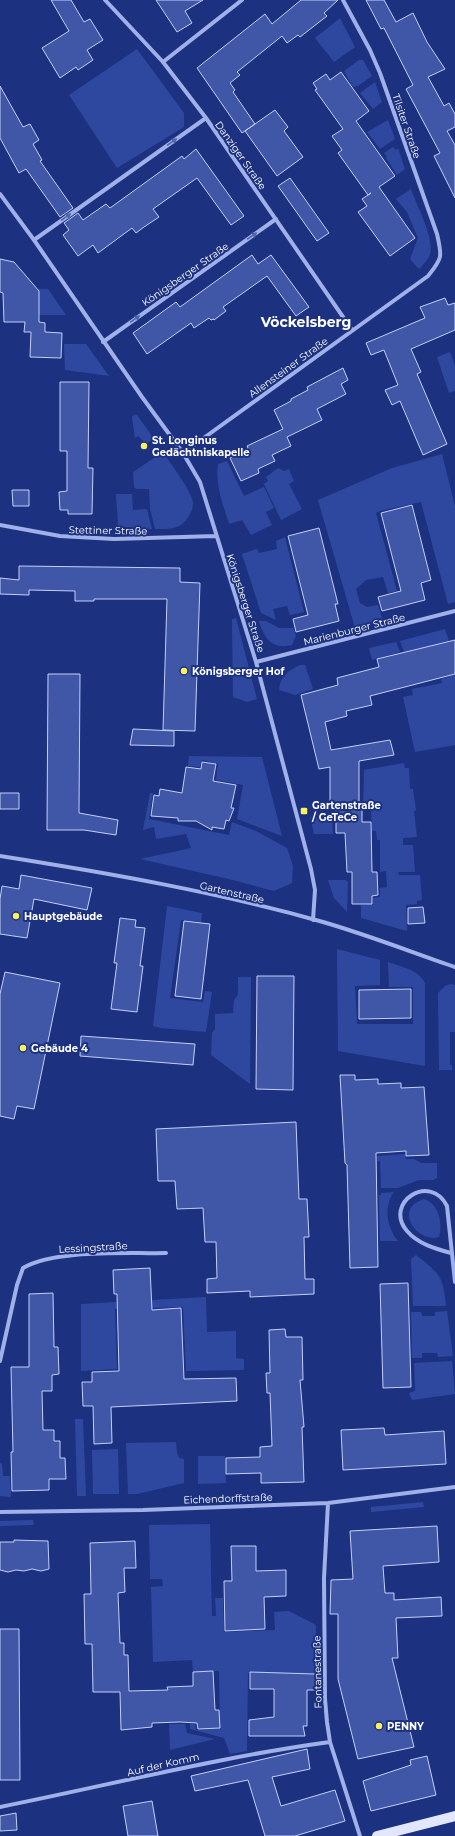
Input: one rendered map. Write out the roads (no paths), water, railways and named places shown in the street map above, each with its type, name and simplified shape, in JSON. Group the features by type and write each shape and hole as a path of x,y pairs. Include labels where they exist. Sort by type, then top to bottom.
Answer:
{"main road":[{"path":"377,1836 455,1816"}],"street":[{"name":"Danziger Straße","path":"105,0 163,62 206,118 352,330"},
{"path":"163,62 242,0"},
{"name":"Tilsiter Straße","path":"343,0 370,50 380,73 437,234 441,254 439,263"},
{"path":"34,240 206,118"},
{"name":"Königsberger Straße","path":"1,196 34,240 103,342 183,453 200,482 256,662 311,869 315,890 313,920"},
{"name":"Königsberger Straße","path":"103,342 276,219"},
{"name":"Allensteiner Straße","path":"183,453 428,276 439,263"},
{"name":"Stettiner Straße","path":"0,525 60,536 121,539 216,536"},
{"name":"Marienburger Straße","path":"256,662 455,611"},
{"name":"Gartenstraße","path":"0,856 162,884 313,920 455,967"},
{"path":"451,1253 430,1247 406,1230 403,1224 402,1209 403,1202 406,1198 416,1193 429,1191 444,1199 447,1206 455,1282"},
{"name":"Lessingstraße","path":"0,1361 17,1285 23,1268 40,1261 63,1256 166,1253"},
{"name":"Eichendorffstraße","path":"0,1512 143,1510 328,1503 455,1487"},
{"name":"Fontanestraße","path":"328,1503 324,1578 325,1699 330,1742 360,1836"},
{"name":"Auf der Komm","path":"0,1807 107,1786 197,1764 275,1749 330,1742"}],"place":[{"name":"St. Longinus Gedächtniskapelle","path":"144,446"},
{"name":"Königsberger Hof","path":"184,671"},
{"name":"Gartenstraße / GeTeCe","path":"304,811"},
{"name":"Hauptgebäude","path":"16,916"},
{"name":"Gebäude 4","path":"23,1048"},
{"name":"PENNY","path":"379,1726"}],"district":[{"name":"Vöckelsberg","path":"306,322"}]}
